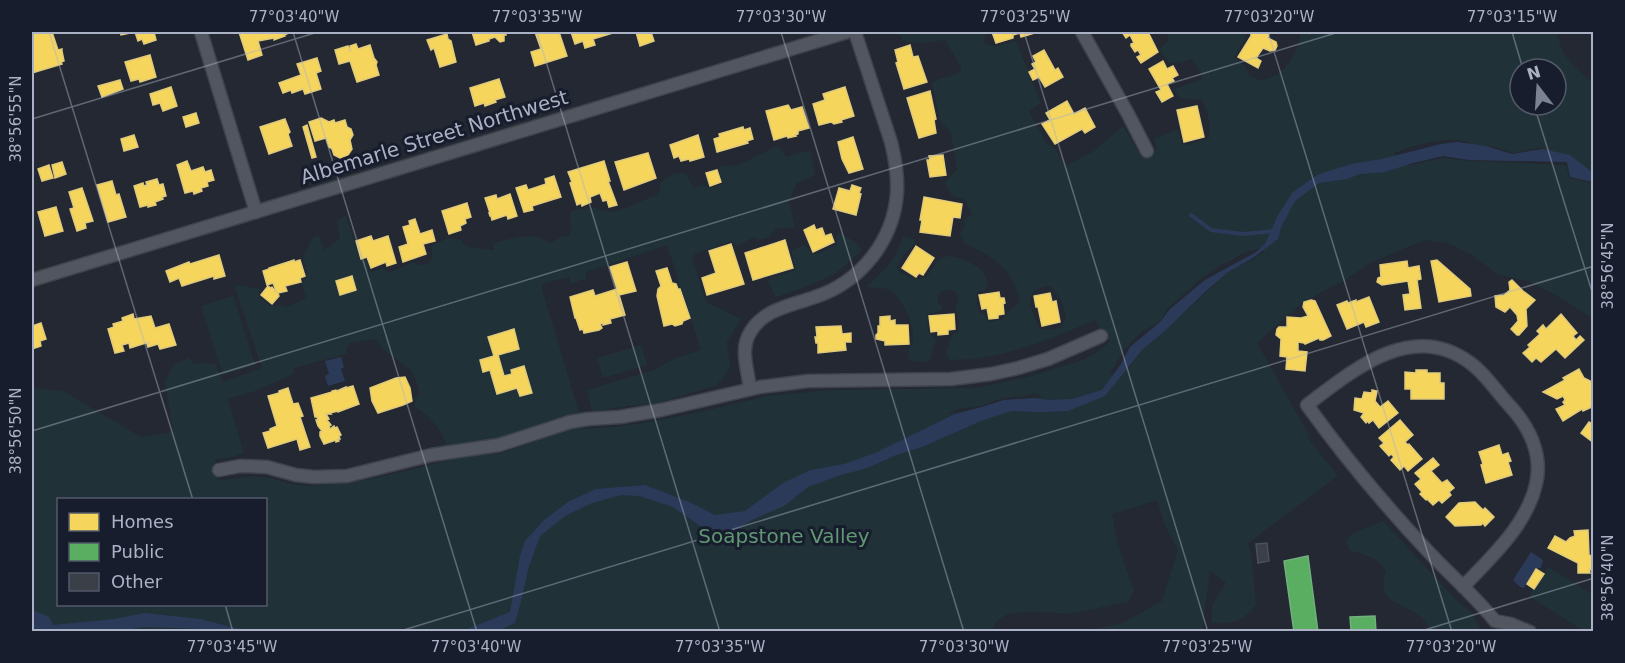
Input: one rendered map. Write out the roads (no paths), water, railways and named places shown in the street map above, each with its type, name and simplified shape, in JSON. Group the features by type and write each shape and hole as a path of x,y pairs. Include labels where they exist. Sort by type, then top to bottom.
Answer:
{"street":[{"path":"201,32 256,212"},
{"name":"Albemarle Street Northwest","path":"32,280 847,32"},
{"path":"750,389 744,355 747,341 754,327 768,315 833,290 857,274 876,254 894,216 897,188 895,159 855,32"},
{"path":"1082,32 1147,151"},
{"path":"219,470 240,466 267,467 296,475 347,476 439,454 499,446 570,422 661,410 750,389 808,381 951,379 991,374 1048,359 1101,336"},
{"path":"1463,586 1508,537 1523,514 1536,486 1538,466 1535,449 1526,426 1471,363 1447,350 1427,346 1397,350 1370,361 1343,377 1307,405 1356,469 1413,536 1486,610 1498,626 1511,624 1530,632"}],"water":[{"path":"1457,142 1486,146 1512,154 1543,149 1570,155 1593,173 1593,182 1570,177 1567,162 1469,160 1443,156 1385,172 1360,174 1347,179 1319,183 1295,201 1281,227 1278,239 1253,258 1227,273 1204,293 1142,350 1105,396 1068,411 1012,411 983,420 922,447 808,487 784,506 734,531 703,528 673,507 639,496 621,495 592,503 565,516 540,536 529,566 515,623 498,631 462,631 510,612 525,541 544,520 568,502 596,489 645,485 715,515 745,511 783,483 811,470 844,464 875,453 955,414 1004,400 1072,399 1102,390 1130,347 1161,321 1170,309 1205,280 1256,252 1265,244 1277,217 1292,193 1317,175 1351,164"},
{"path":"341,357 344,367 341,369 345,381 328,386 325,376 329,374 325,361"},
{"path":"1531,552 1543,560 1541,568 1536,568 1524,588 1520,587 1513,580"},
{"path":"32,610 49,617 53,625 114,619 144,613 201,619 253,631 215,632 205,629 145,627 117,631 39,631 32,628"}],"waterway":[{"path":"1191,215 1211,230 1243,234 1275,231"}],"park label":[{"name":"Soapstone Valley","path":"784,536"}]}
